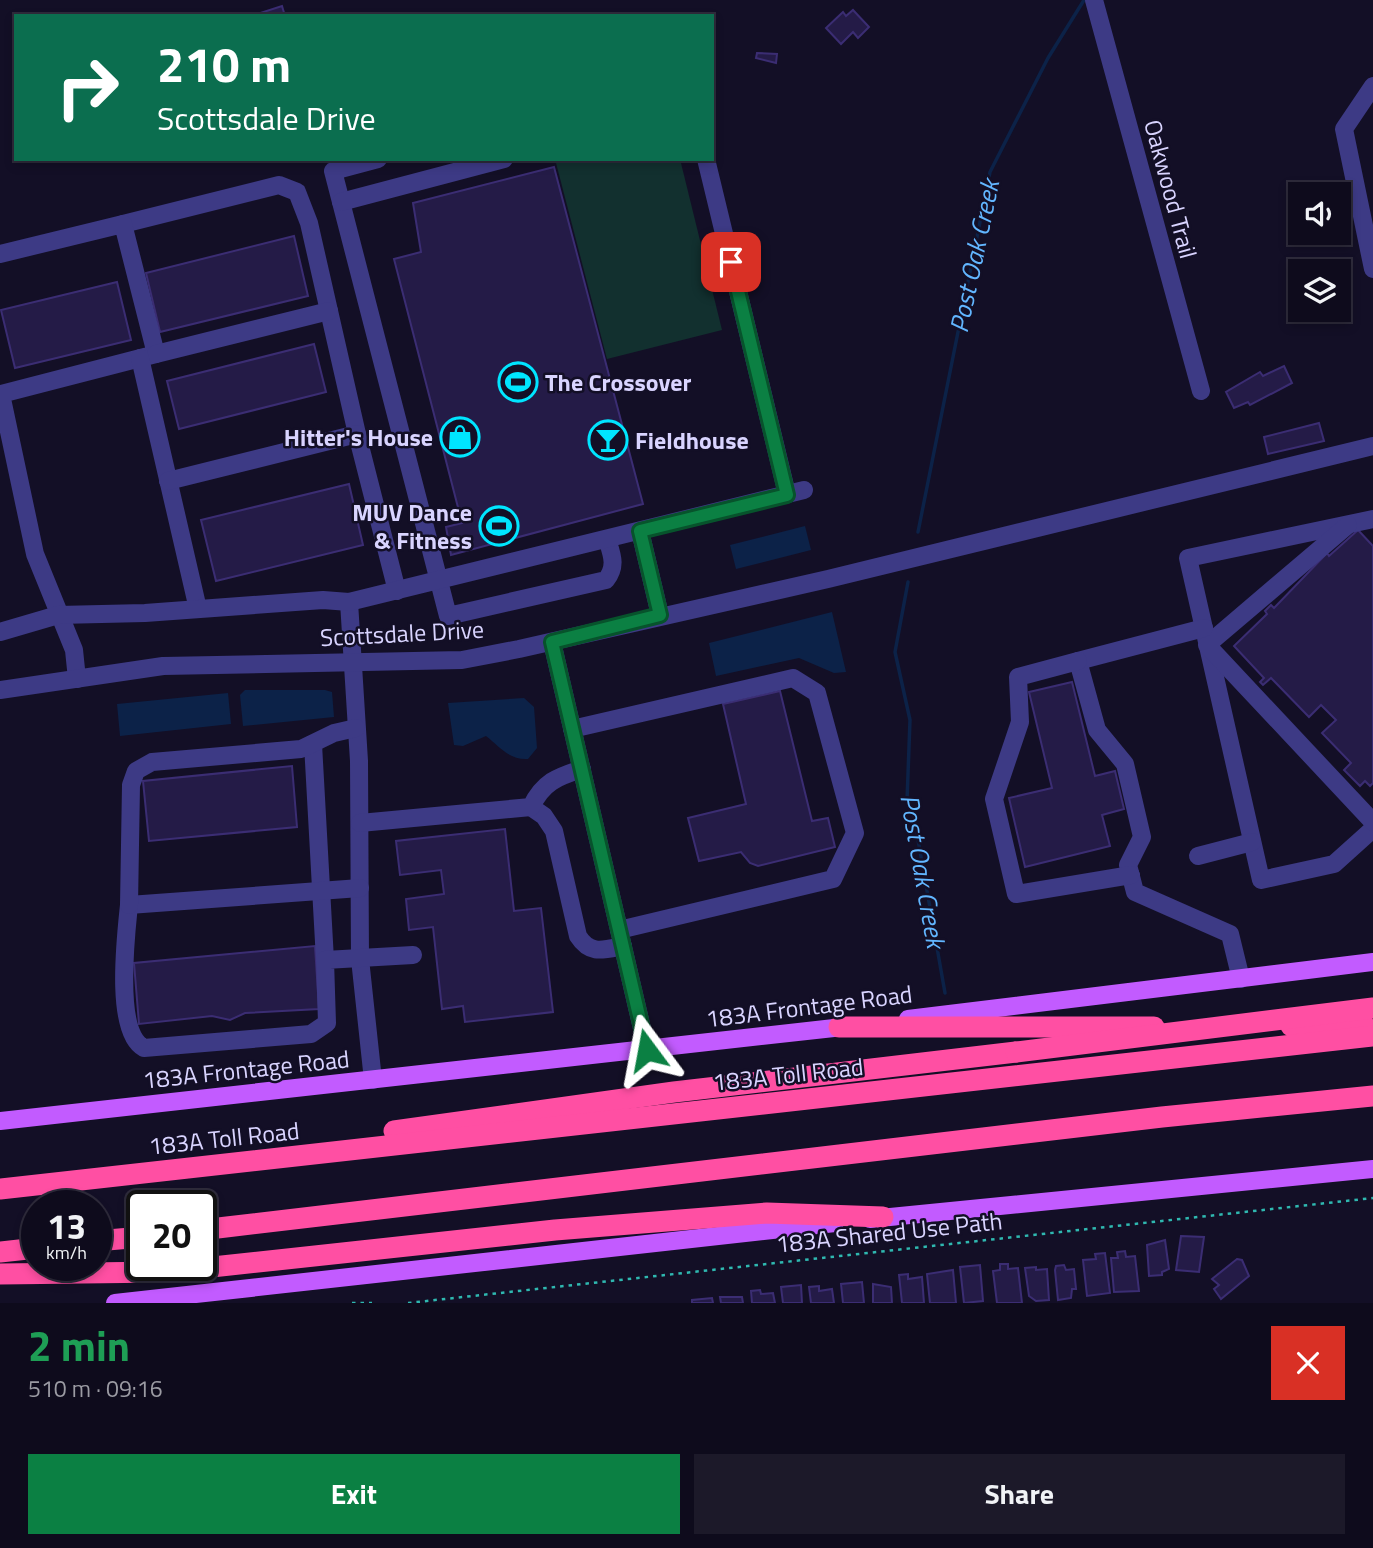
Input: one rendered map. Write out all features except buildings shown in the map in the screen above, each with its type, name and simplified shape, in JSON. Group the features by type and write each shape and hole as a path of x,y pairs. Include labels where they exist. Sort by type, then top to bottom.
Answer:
{"highway":[{"path":"230,1164 325,1141 674,1092 1373,1007"},
{"path":"839,1027 1373,1025"},
{"name":"183A Toll Road","path":"0,1189 1373,1036"},
{"path":"217,1228 1162,1117 1373,1096"},
{"path":"0,1275 166,1272 555,1230 766,1213 883,1217"},
{"path":"0,1252 21,1250"}],"main road":[{"name":"183A Frontage Road","path":"0,1121 647,1050 1373,962"},
{"path":"115,1303 883,1217 1373,1169"}],"street":[{"name":"Oakwood Trail","path":"1094,0 1202,391"},
{"path":"1373,86 1344,129 1366,203 1373,269"},
{"path":"370,161 333,171 448,616 606,580 612,572 614,560 607,539"},
{"path":"341,202 496,161"},
{"path":"0,632 58,615 323,600 349,602 796,492 707,161"},
{"path":"0,254 279,185 297,192 309,223 357,434 397,591"},
{"path":"123,224 168,481 198,609"},
{"path":"77,679 74,650 35,554 0,393 329,311"},
{"path":"168,481 357,434"},
{"name":"Scottsdale Drive","path":"5,692 163,666 462,660 828,579 1373,446"},
{"path":"1373,519 1188,558 1261,880 1334,864 1373,829"},
{"path":"1131,875 1016,894 994,799 1020,722 1018,677 1078,661 1205,637 1350,523"},
{"path":"640,531 660,615"},
{"path":"349,602 360,822 360,959 373,1080"},
{"path":"1205,637 1373,822"},
{"path":"552,642 647,1050"},
{"path":"1078,661 1097,730 1125,764 1142,837 1128,865 1135,892 1230,934 1241,979"},
{"path":"360,822 531,807 544,816 554,831 578,936 585,947 598,951 621,938 834,878 855,833 817,693 793,678 572,729"},
{"path":"313,744 329,1009 327,1023 320,1031 312,1034 144,1048 135,1043 130,1033 124,979 131,785 136,771 152,762 301,749 334,733 356,728"},
{"path":"531,807 538,793 552,778 582,769"},
{"path":"1198,856 1252,842"},
{"path":"128,905 360,888"},
{"path":"325,960 412,955"}],"path":[{"name":"183A Shared Use Path","path":"408,1303 1373,1198"},
{"path":"352,1303 372,1303"}],"green space":[{"path":"556,161 680,161 722,330 607,359"}],"water":[{"path":"805,526 811,550 736,569 730,545"},
{"path":"832,612 846,672 834,673 799,658 716,676 709,643"},
{"path":"245,690 332,692 334,717 243,726 240,695"},
{"path":"228,693 231,724 120,736 117,704"},
{"path":"524,698 534,707 537,748 528,759 510,755 486,736 463,746 454,745 448,703"}],"waterway":[{"name":"Post Oak Creek","path":"918,532 990,172 1048,58 1084,0"},
{"name":"Post Oak Creek","path":"908,582 895,652 910,720 907,801 914,817 945,993"}],"place":[{"name":"The Crossover","path":"518,382"},
{"name":"Hitter's House","path":"460,437"},
{"name":"Fieldhouse","path":"608,440"},
{"name":"MUV Dance & Fitness","path":"499,526"}],"route":[{"path":"647,1050 552,642 660,615 640,531 787,495 731,262"}]}
